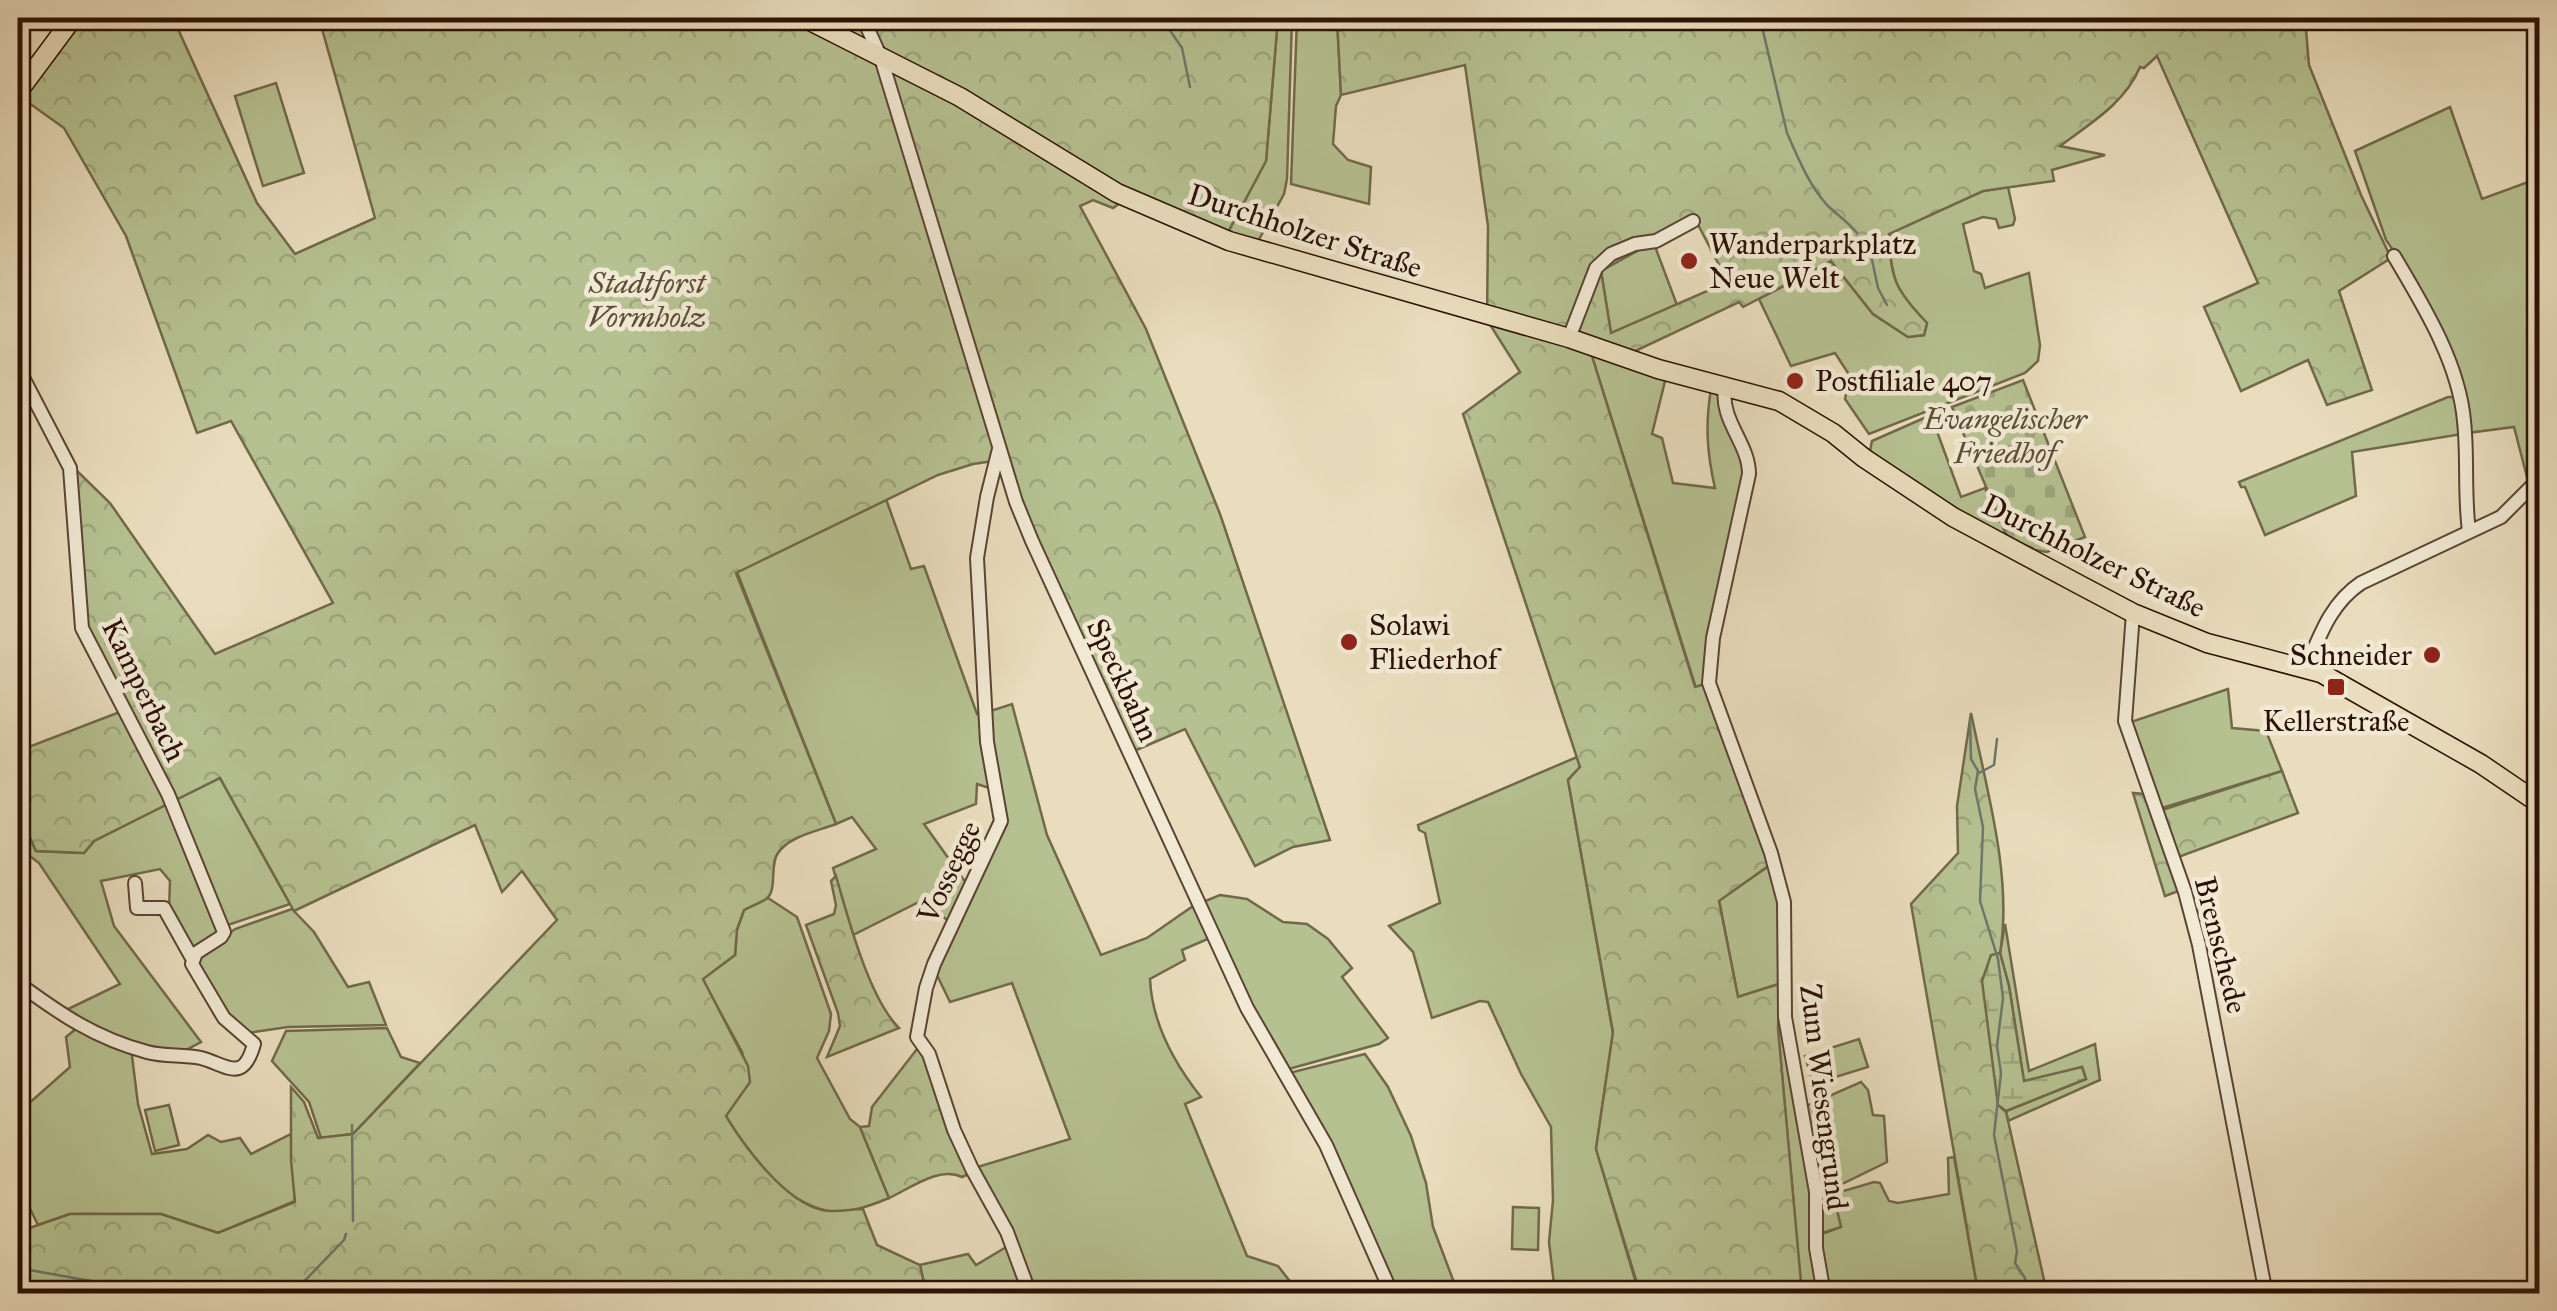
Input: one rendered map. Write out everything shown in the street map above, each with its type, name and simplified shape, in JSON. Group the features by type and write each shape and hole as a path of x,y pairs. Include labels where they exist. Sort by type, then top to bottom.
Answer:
{"main road":[{"path":"18,92 72,18"},
{"name":"Durchholzer Straße","path":"804,18 960,97 1117,193 1228,241 1569,338 1798,410 1953,517 2132,613 2206,643 2306,668 2344,685 2468,756 2540,804"}],"street":[{"name":"Speckbahn","path":"863,18 881,58 1016,502 1032,541 1188,883 1271,1054 1326,1145 1392,1294"},
{"path":"1569,338 1596,268 1611,254 1634,244 1656,241 1693,221"},
{"path":"2394,256 2424,307 2458,392 2464,419 2469,531"},
{"name":"Kamperbach","path":"18,368 70,468 82,628 168,794 224,932 192,958"},
{"name":"Zum Wiesengrund","path":"1726,388 1727,413 1747,457 1749,474 1713,638 1710,684 1771,853 1784,902 1785,1017 1816,1192 1816,1248 1824,1294"},
{"name":"Vossegge","path":"1000,446 986,498 977,558 988,742 1001,822 934,964 916,1037 928,1054 972,1169 1007,1232 1030,1294"},
{"path":"2306,668 2323,628 2345,594 2361,582 2500,517 2540,478"},
{"name":"Brenschede","path":"2132,613 2125,721 2200,945 2266,1294"},
{"path":"18,983 70,1022 146,1052 201,1058 231,1070 248,1062 254,1044 224,1018 164,908 137,908 135,883"}],"green space":[{"name":"Stadtforst Vormholz","path":"81,18 173,18 257,203 295,254 375,218 319,18 1278,18 1266,161 1227,234 1120,203 1113,208 1093,200 1080,206 1146,329 1220,514 1330,840 1293,847 1255,866 1185,729 1134,751 1041,550 1007,459 938,475 736,573 836,824 796,838 783,847 775,858 770,895 744,910 737,929 735,955 703,979 748,1066 750,1082 726,1116 755,1157 794,1196 822,1210 863,1209 877,1245 920,1265 926,1293 110,1294 18,1281 18,1228 24,1230 70,1214 161,1214 218,1233 295,1202 291,1087 304,1102 318,1138 353,1134 557,920 522,871 502,892 475,825 294,911 220,778 94,841 84,853 36,851 18,811 18,751 125,710 83,627 72,466 110,503 215,654 333,603 231,421 197,433 126,236 64,128 22,98"},
{"path":"1278,18 1292,18 1287,179 1284,194 1257,243 1227,234 1266,161"},
{"path":"1297,18 1337,18 1341,95 1336,106 1333,144 1348,160 1371,167 1369,204 1291,184"},
{"path":"1337,18 2305,18 2309,65 2391,258 2339,291 2372,390 2327,405 2308,360 2241,391 2204,307 2258,283 2157,56 2144,68 2140,67 2126,91 2106,111 2060,146 2105,155 2052,170 2054,181 1983,191 1889,234 1893,273 1908,302 1927,323 1924,335 1908,337 1873,314 1831,261 1743,307 1739,302 1629,354 1591,353 1695,687 1708,683 1771,864 1719,901 1738,997 1779,984 1778,1029 1802,1293 1640,1293 1596,1149 1613,1032 1568,780 1580,767 1463,414 1520,372 1487,320 1488,226 1465,65 1341,95","holes":["1695,219 1728,282 1611,333 1601,271"]},
{"path":"276,83 304,173 263,186 235,96"},
{"path":"2450,107 2482,199 2539,178 2540,472 2528,481 2514,427 2467,433 2466,418 2404,266 2386,240 2355,151"},
{"path":"2008,187 2013,225 1999,228 1996,219 1983,217 1963,224 1974,271 1981,274 1985,288 2029,273 2040,345 2038,361 2025,373 1869,434 1845,399 1850,376 1835,353 1791,366 1759,299 1831,261 1873,314 1908,337 1924,335 1927,323 1908,302 1893,273 1889,233 1983,191"},
{"path":"1653,241 1677,305 1611,334 1601,271"},
{"path":"1591,353 1666,377 1652,434 1662,438 1673,483 1715,488 1708,439 1711,389 1717,390 1745,461 1708,683 1696,688"},
{"name":"Evangelischer Friedhof","path":"2023,380 2085,537 2047,552 2007,536 1952,407"},
{"path":"2456,397 2462,434 2352,452 2356,496 2265,535 2245,487 2239,482"},
{"path":"1931,415 1961,497 1985,488 2007,536 2035,550 2031,556 1873,456 1872,441"},
{"path":"886,499 911,569 924,566 977,714 982,713 989,788 977,784 976,804 924,824 969,887 950,922 921,901 853,935 833,868 876,849 852,817 836,824 737,572"},
{"path":"2228,689 2232,728 2266,731 2282,771 2159,809 2131,722"},
{"path":"1012,704 1047,835 1101,955 1147,938 1196,904 1210,938 1182,950 1185,960 1150,979 1155,1012 1174,1057 1201,1097 1185,1104 1247,1256 1278,1266 1299,1293 1033,1293 974,1168 1070,1139 1012,983 950,1002 935,971 1003,826 987,712"},
{"path":"1971,713 1996,833 2003,894 2000,953 1991,956 1998,1105 2006,1112 2047,1293 1963,1293 1977,1286 1911,904 1958,853 1957,806"},
{"path":"1577,757 1580,767 1568,780 1613,1033 1596,1149 1639,1293 1555,1293 1549,1242 1553,1200 1551,1127 1488,1002 1480,1001 1432,1018 1413,952 1389,926 1440,903 1425,833 1418,825"},
{"path":"2282,771 2298,813 2170,860 2181,890 2165,896 2133,793 2144,794 2153,813"},
{"path":"220,778 290,904 228,925 224,924 173,801"},
{"path":"169,803 220,933 192,952 169,910 170,881 160,869 101,881 114,926 201,1042 180,1053 153,1051 62,1012 120,984 39,863 26,853 18,854 18,811 36,851 84,853 94,841"},
{"path":"1772,864 1779,889 1781,956 1822,1293 1802,1293 1778,1029 1779,984 1738,997 1719,900"},
{"path":"836,876 869,978 899,1028 827,1057 840,1026 838,1013 806,925 834,914 831,881"},
{"path":"1220,895 1247,899 1283,922 1307,924 1328,939 1352,968 1342,977 1388,1038 1379,1044 1285,1070 1264,1034 1203,902"},
{"path":"768,898 797,917 831,1014 829,1031 817,1058 850,1119 860,1127 889,1198 864,1207 828,1211 790,1194 753,1158 725,1116 750,1082 742,1052 702,979 735,955 744,910"},
{"path":"292,909 314,932 348,987 369,982 386,1025 288,1027 248,1033 230,1022 198,971 197,958 235,929"},
{"path":"2005,924 2029,1071 2095,1044 2100,1080 2008,1121 2006,1111 2086,1079 2082,1067 2024,1082 2000,953"},
{"path":"2000,953 2024,1081 2082,1067 2086,1079 2006,1111 1998,1105 1982,981 1991,955"},
{"path":"78,1027 131,1048 138,1104 152,1154 187,1149 208,1135 221,1142 240,1138 251,1154 291,1134 295,1201 218,1233 161,1214 70,1214 38,1225 18,1184 18,1113 70,1067 66,1037"},
{"path":"387,1028 401,1057 420,1063 353,1134 321,1138 309,1102 272,1061 286,1031"},
{"path":"1859,1039 1868,1067 1813,1084 1805,1056"},
{"path":"917,1049 924,1053 971,1173 962,1177 935,1176 889,1198 860,1127 869,1126 872,1107"},
{"path":"1365,1054 1388,1087 1411,1136 1426,1183 1433,1227 1458,1293 1396,1293 1289,1073"},
{"path":"1861,1082 1868,1090 1873,1115 1884,1116 1887,1162 1844,1183 1821,1188 1804,1107"},
{"path":"169,1105 179,1145 155,1151 145,1110"},
{"path":"1954,1157 1977,1286 1962,1293 1827,1293 1819,1235 1841,1227 1833,1194 1874,1182 1880,1183 1889,1201 1898,1203 1949,1194 1948,1158"},
{"path":"1833,1194 1841,1227 1819,1234 1818,1197"},
{"path":"1513,1207 1539,1208 1538,1250 1512,1249"},
{"path":"1008,1246 1026,1290 1018,1294 926,1293 920,1265 968,1254 976,1265"},
{"path":"18,1281 110,1293 18,1293"}],"waterway":[{"path":"1167,18 1167,26 1182,48 1190,87"},
{"path":"1760,18 1795,152 1827,205 1857,233"},
{"path":"1868,241 1878,288 1887,305"},
{"path":"1970,718 1971,759 1978,771 1975,789 1983,827 1980,901 1998,959 2003,998 1994,1135 2017,1251 2015,1263 2025,1278 2027,1294"},
{"path":"1979,773 1994,765 1997,739"},
{"path":"352,1125 353,1221"},
{"path":"292,1294 346,1234"},
{"name":"Kamperbach","path":"18,1268 91,1281 174,1286 194,1294"},
{"path":"18,1292 24,1294"}],"place":[{"name":"Wanderparkplatz Neue Welt","path":"1689,261"},
{"name":"Postfiliale 407","path":"1795,381"},
{"name":"Solawi Fliederhof","path":"1349,642"},
{"name":"Schneider","path":"2432,655"},
{"name":"Kellerstraße","path":"2336,687"}]}
